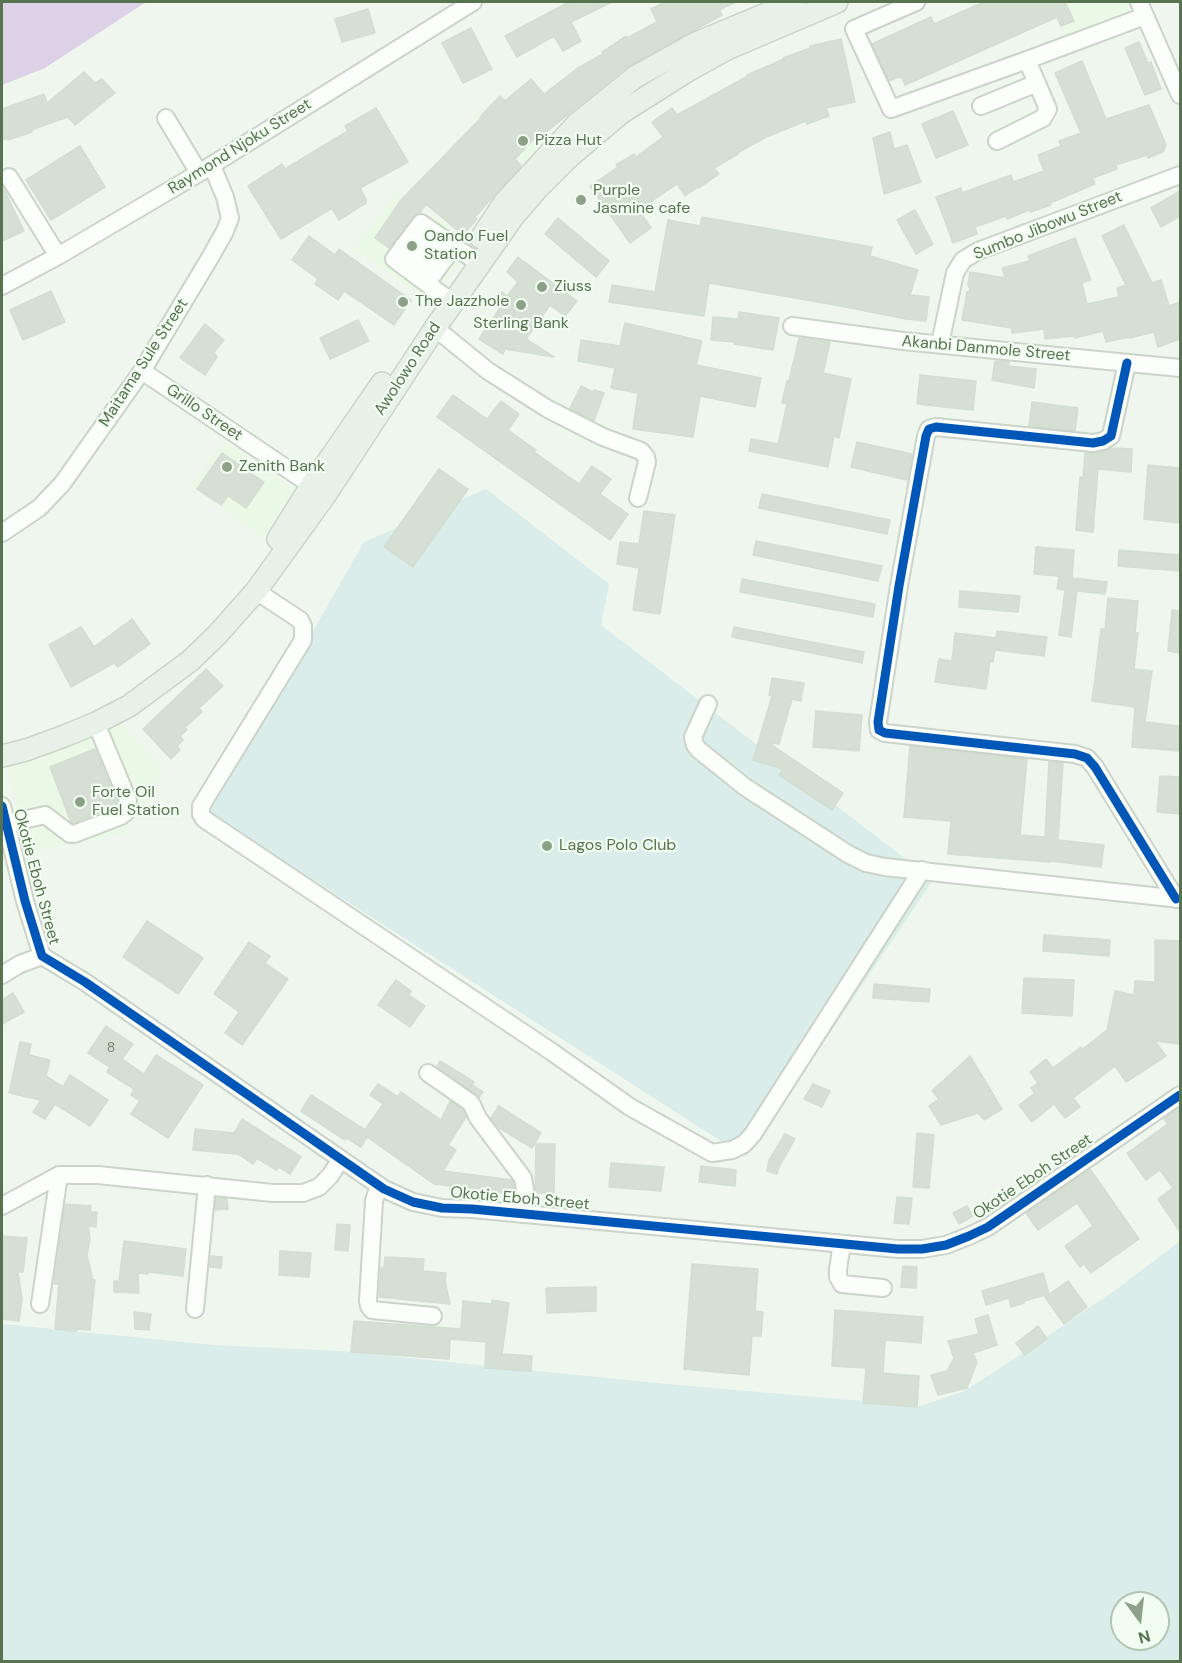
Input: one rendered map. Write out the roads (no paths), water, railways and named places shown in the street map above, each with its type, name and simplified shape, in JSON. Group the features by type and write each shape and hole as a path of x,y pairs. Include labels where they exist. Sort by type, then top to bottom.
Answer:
{"main road":[{"name":"Awolowo Road","path":"2,756 96,723 129,706 190,661 217,635 256,591 451,272 513,217 569,157 621,114 689,70 805,5 837,2"},
{"name":"Awolowo Road","path":"2,742 60,724 104,704 174,660 205,633 231,605 319,490 435,328 451,272"}],"street":[{"name":"Raymond Njoku Street","path":"2,286 206,170 473,2"},
{"path":"916,2 854,29 891,109 1027,60 1142,8 1180,95"},
{"path":"997,141 1043,118 1048,109 1027,60"},
{"path":"981,106 1037,83"},
{"name":"Maitama Sule Street","path":"2,533 39,508 62,484 142,371 225,231 230,218 225,197 166,118"},
{"name":"Sumbo Jibowu Street","path":"940,344 955,273 963,260 978,251 1180,174"},
{"path":"9,177 57,256"},
{"path":"421,223 451,272 394,259 421,223"},
{"name":"Akanbi Danmole Street","path":"792,326 869,337 1180,368"},
{"path":"435,328 488,371 548,409 603,437 641,451 647,462 638,498"},
{"path":"1127,363 1111,436 1103,441 1093,442 936,427 929,429 901,575 878,722 879,730 885,734 1075,754 1087,758 1178,899"},
{"name":"Grillo Street","path":"142,371 319,490"},
{"path":"256,591 300,620 303,626 303,640 201,806 204,819 552,1052 630,1107 712,1154 732,1150 744,1144 753,1134 922,870"},
{"path":"708,704 693,737 694,745 745,787 848,854 866,863 1178,899"},
{"path":"6,824 45,815 70,834 74,834 126,812 128,801 96,723"},
{"name":"Okotie Eboh Street","path":"2,806 25,901 42,956 85,982 379,1185 413,1202 442,1208 898,1249 922,1249 946,1245 988,1227 1180,1095"},
{"path":"2,975 20,964 42,956"},
{"path":"428,1073 471,1103 478,1118 523,1178 525,1189 522,1214"},
{"path":"2,1206 59,1175 98,1175 273,1193 303,1193 319,1187 330,1176 341,1159"},
{"path":"40,1304 59,1175"},
{"path":"195,1309 207,1185"},
{"path":"379,1185 374,1201 369,1306 372,1310 434,1316"},
{"path":"842,1244 838,1277 842,1284 883,1288"}],"place":[{"name":"Pizza Hut","path":"523,141"},
{"name":"Purple Jasmine cafe","path":"581,200"},
{"name":"Oando Fuel Station","path":"412,246"},
{"name":"Ziuss","path":"542,287"},
{"name":"The Jazzhole","path":"403,302"},
{"name":"Sterling Bank","path":"521,305"},
{"name":"Zenith Bank","path":"227,467"},
{"name":"Forte Oil Fuel Station","path":"80,802"},
{"name":"Lagos Polo Club","path":"547,846"}]}
